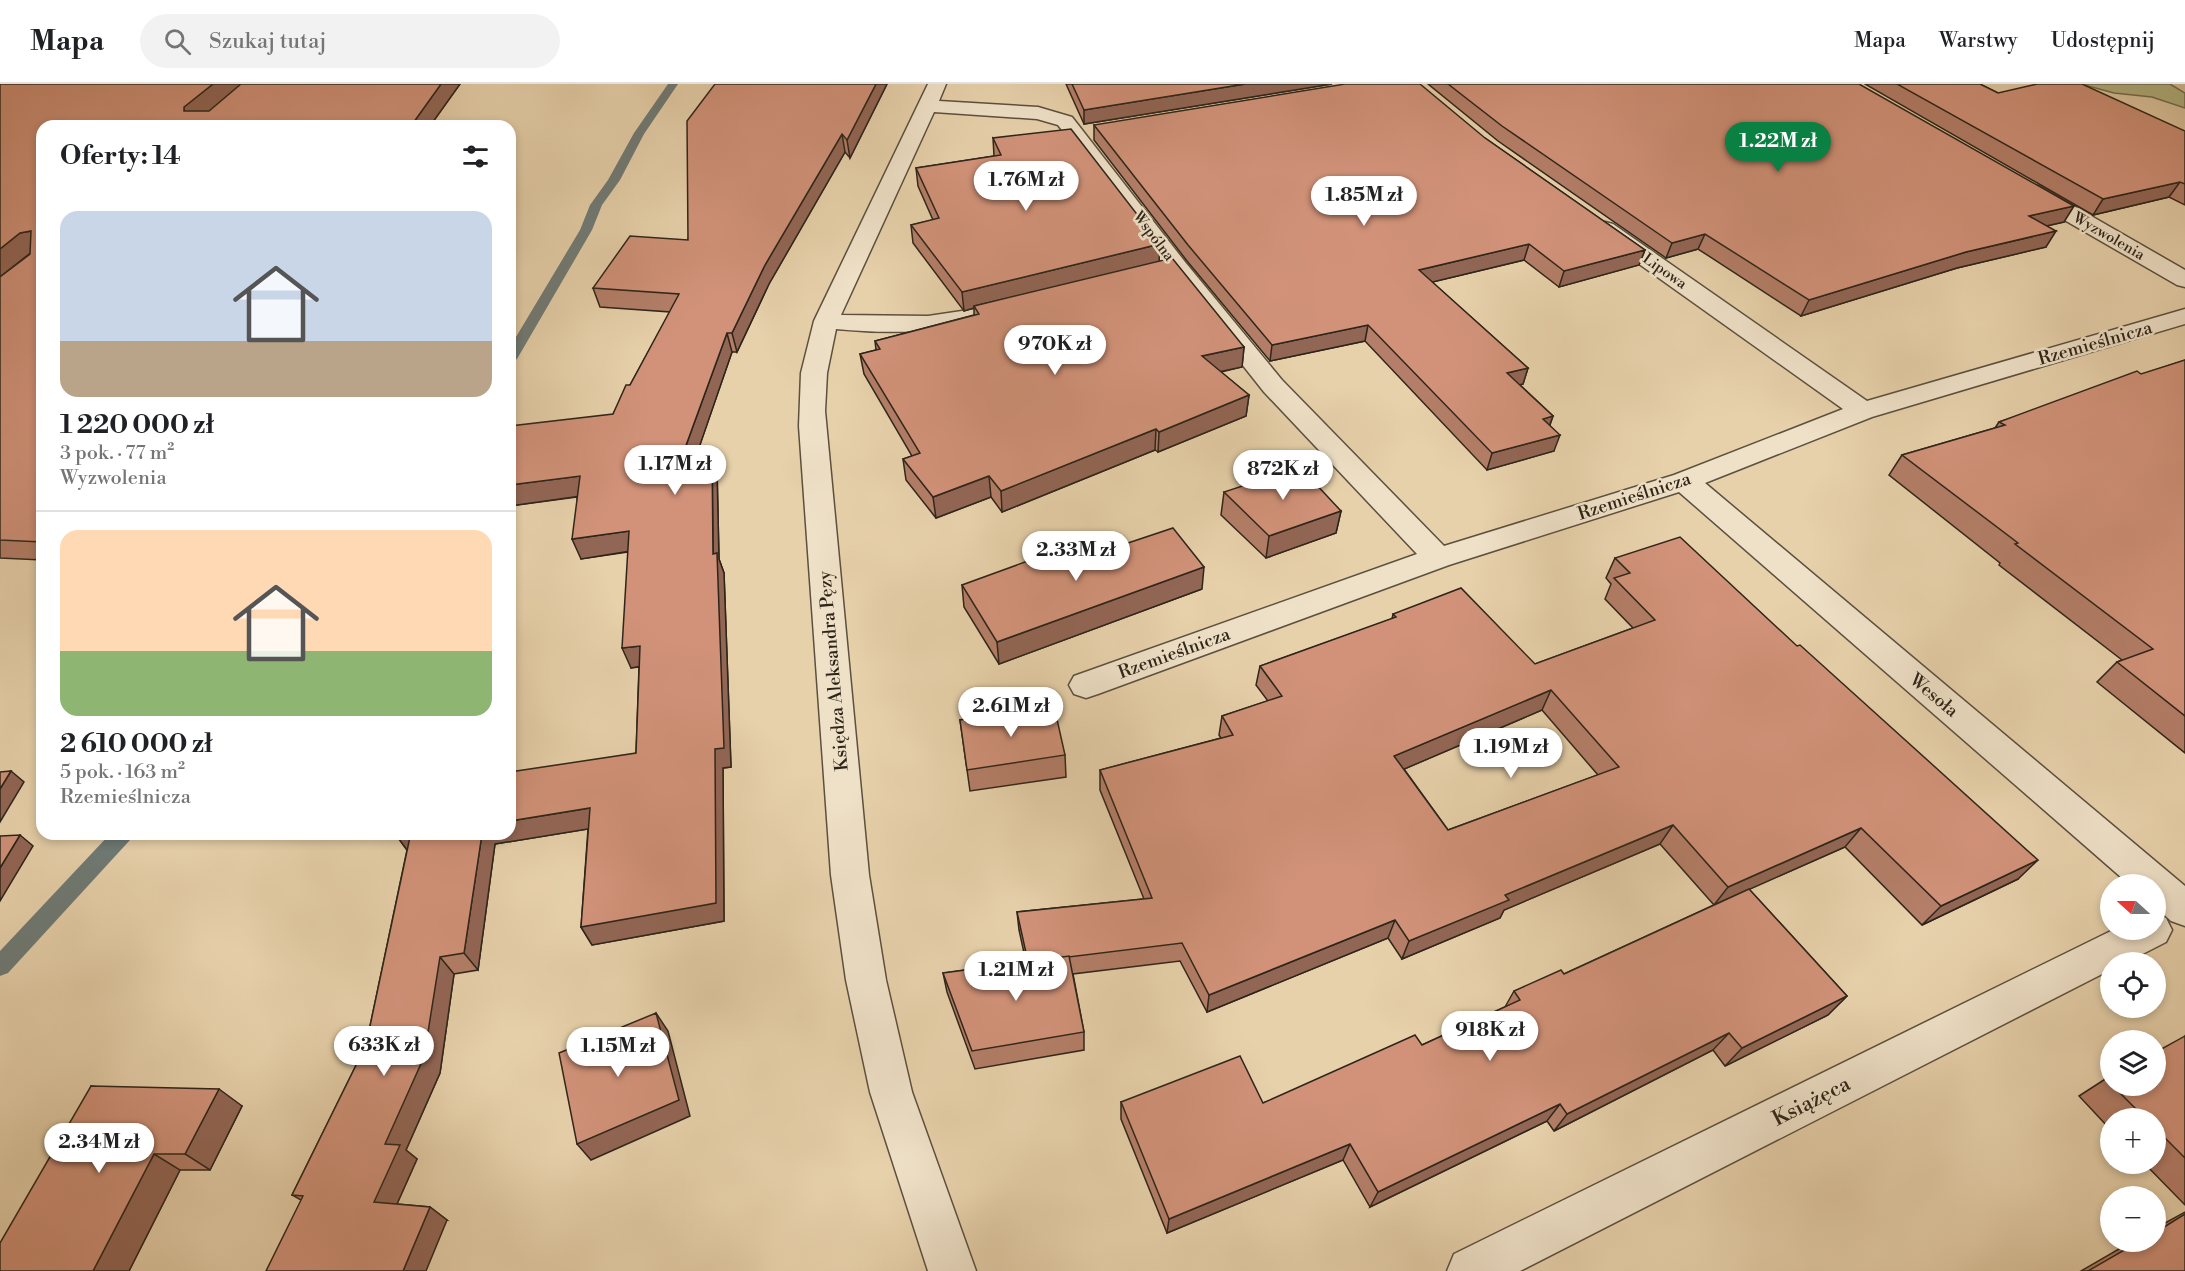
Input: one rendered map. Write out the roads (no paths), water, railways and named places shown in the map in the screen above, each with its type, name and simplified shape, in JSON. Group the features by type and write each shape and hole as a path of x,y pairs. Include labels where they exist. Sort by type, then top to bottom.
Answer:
{"street":[{"name":"Wspólna","path":"932,95 1054,116 1089,132 1166,269 1273,386 1438,558"},
{"name":"Księdza Aleksandra Pęzy","path":"932,95 826,321 815,352 812,426 850,875 866,980 891,1092 952,1271"},
{"name":"Wyzwolenia","path":"2016,182 2185,280"},
{"name":"Lipowa","path":"1586,215 1863,411"},
{"path":"826,321 915,326 964,320 1011,309"},
{"name":"Rzemieślnicza","path":"1086,685 1438,558 1683,481 1863,411 2185,316"},
{"name":"Wesoła","path":"1683,481 2185,911"},
{"name":"Książęca","path":"2166,922 2185,911"},
{"name":"Książęca","path":"1471,1271 2131,940"}],"waterway":[{"path":"516,349 586,230 596,205 614,180 639,133 673,84"},
{"path":"0,966 117,840"}]}
